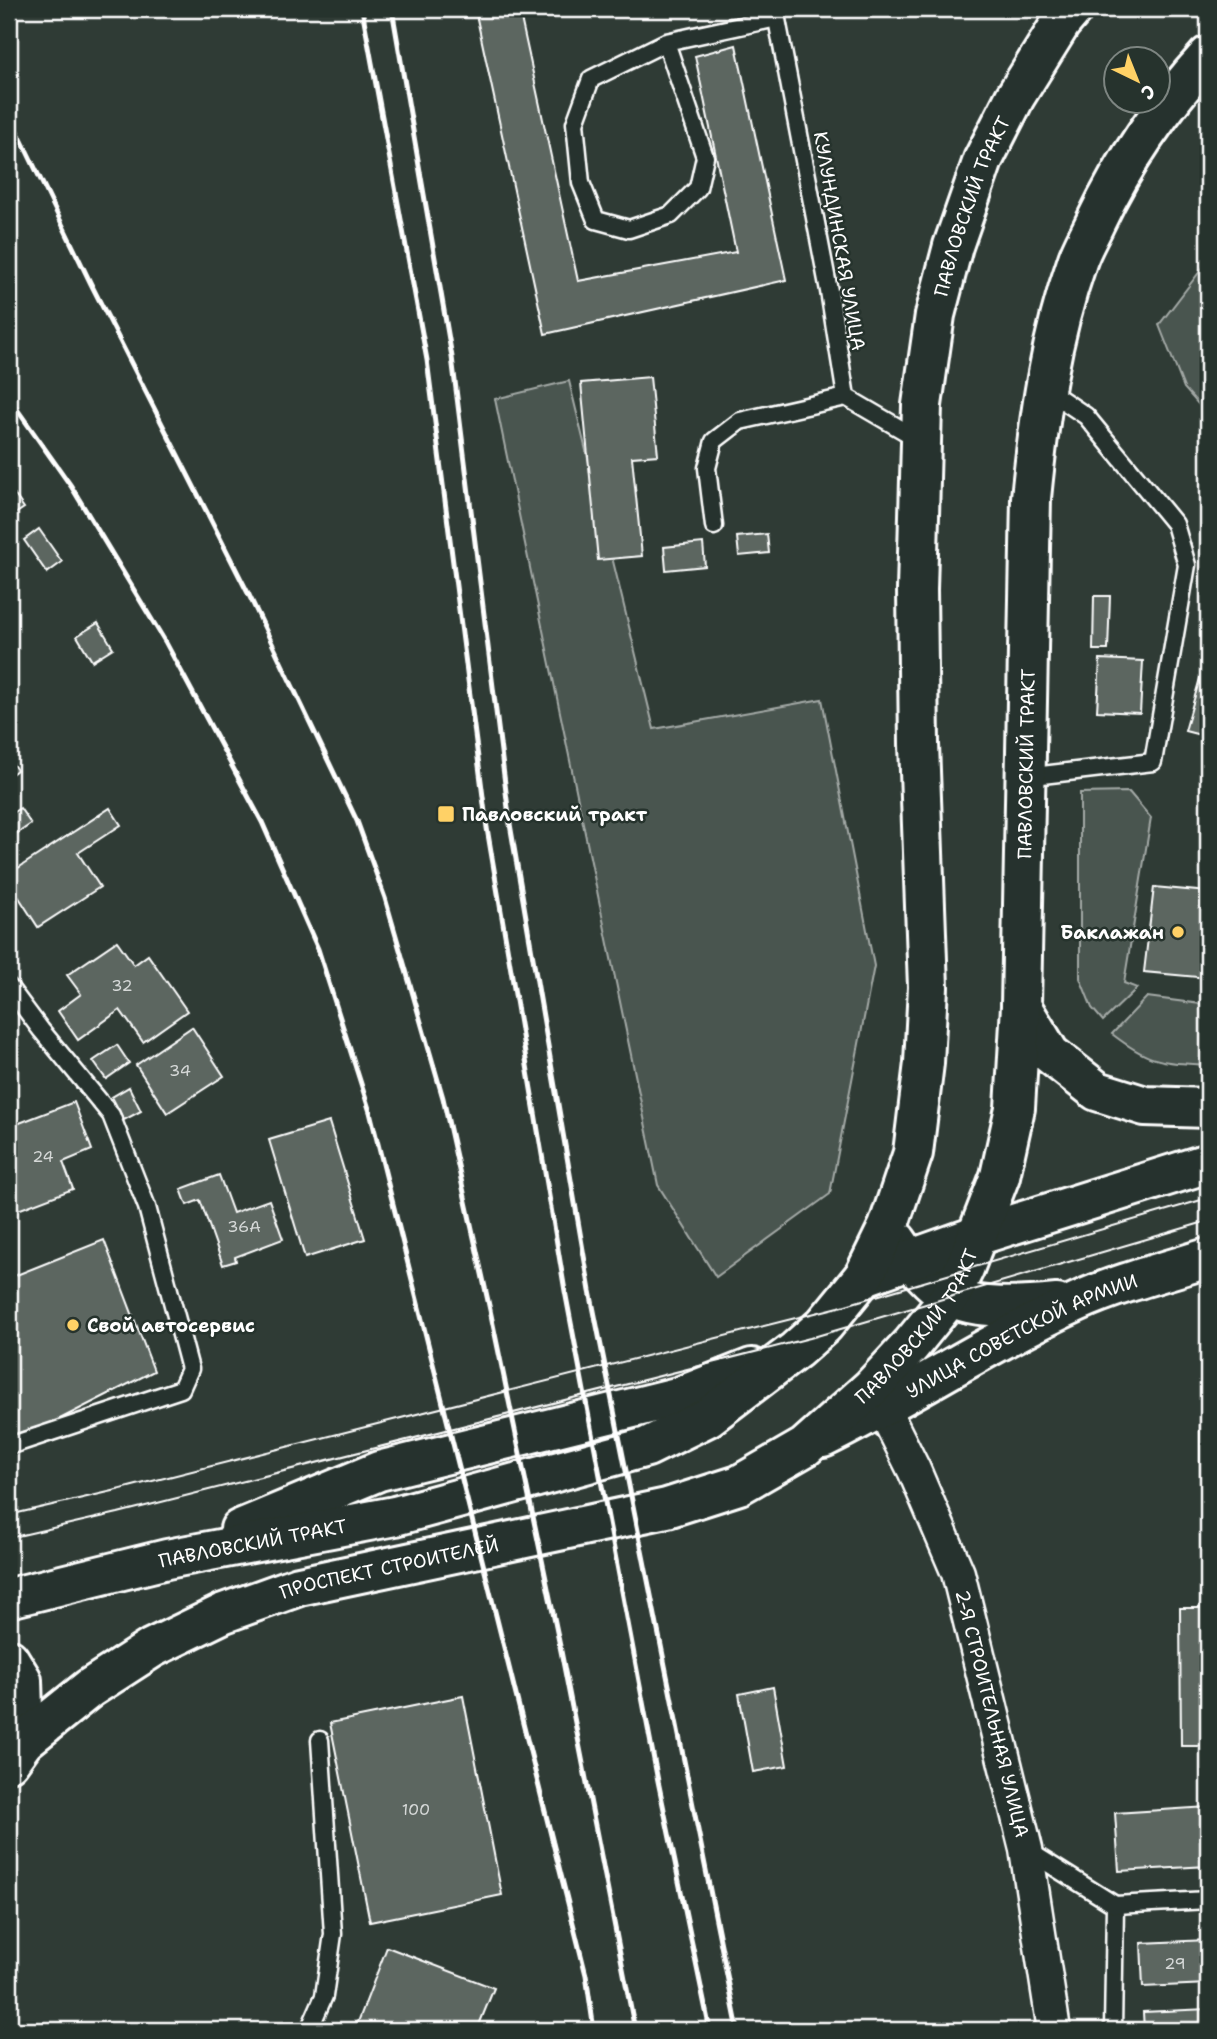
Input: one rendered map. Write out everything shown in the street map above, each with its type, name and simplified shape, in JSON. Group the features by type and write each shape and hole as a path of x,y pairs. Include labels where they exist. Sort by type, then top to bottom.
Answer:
{"main road":[{"name":"ПАВЛОВСКИЙ ТРАКТ","path":"9,1598 167,1559 379,1471 681,1396 796,1350 824,1325 864,1276 888,1227 913,1153 924,1063 928,987 919,744 917,590 922,405 935,315 953,246 982,160 1015,97 1061,23 1073,9"},
{"name":"ПАВЛОВСКИЙ ТРАКТ","path":"805,1447 871,1388 950,1297 979,1235 1000,1175 1015,1108 1021,1006 1031,498 1052,345 1077,261 1108,196 1142,138 1190,75 1208,56"},
{"path":"1021,1006 1050,1054 1097,1091 1146,1106 1208,1108"},
{"path":"864,1276 979,1235 1208,1163"},
{"path":"888,1227 909,1258 950,1297 985,1306 1025,1307 1080,1301"},
{"name":"УЛИЦА СОВЕТСКОЙ АРМИИ","path":"805,1447 883,1408 1008,1336 1080,1301 1208,1258"},
{"name":"ПРОСПЕКТ СТРОИТЕЛЕЙ","path":"16,1752 90,1688 152,1648 224,1613 299,1586 667,1508 739,1485 805,1447"},
{"path":"9,1659 22,1680 16,1752"}],"street":[{"name":"2-Я СТРОИТЕЛЬНАЯ УЛИЦА","path":"883,1408 914,1470 958,1573 1026,1849 1054,2030"}],"lane":[{"path":"666,42 705,157 698,188 671,215 629,229 596,220 581,183 575,123 591,79 666,42 776,13"},
{"name":"КУЛУНДИНСКАЯ УЛИЦА","path":"776,13 829,291 846,397"},
{"path":"1025,777 1153,762 1187,565 1175,524 1086,416 1045,388"},
{"path":"714,526 707,468 714,441 740,421 846,397 920,440"},
{"path":"9,987 111,1115 147,1207 190,1369 181,1390 9,1446"},
{"path":"309,2030 324,1996 333,1934 320,1740"},
{"path":"1026,1849 1115,1905 1208,1900"},
{"path":"1113,2030 1115,1905"}],"shaded area":[{"path":"1208,245 1208,415 1184,388 1159,325 1207,262"},
{"path":"569,381 654,729 822,699 874,966 830,1194 716,1277 658,1185 495,399"},
{"path":"1129,792 1151,818 1124,983 1137,988 1103,1021 1092,1008 1080,978 1080,793"},
{"path":"1147,997 1208,1005 1208,1065 1157,1060 1137,1051 1112,1034"}],"building":[{"path":"519,9 578,281 736,252 695,56 736,45 786,280 545,334 476,14"},
{"path":"650,377 658,455 632,457 642,556 598,560 581,383"},
{"path":"9,487 24,508 9,518"},
{"path":"39,529 62,562 47,573 24,540"},
{"path":"767,534 769,553 739,556 737,537"},
{"path":"703,543 705,566 666,570 664,547"},
{"path":"1094,596 1110,596 1108,650 1093,650"},
{"path":"98,623 113,648 92,661 77,636"},
{"path":"1208,650 1208,737 1185,731"},
{"path":"1100,659 1143,661 1140,713 1097,711"},
{"path":"9,759 17,770 9,776"},
{"path":"20,808 31,824 9,839 9,815"},
{"path":"110,808 121,825 78,853 100,887 38,927 9,882 9,874"},
{"name":"Баклажан","path":"1154,887 1208,892 1208,978 1144,972"},
{"path":"117,941 134,965 148,955 187,1011 143,1042 120,1010 78,1040 58,1011 81,994 67,975"},
{"path":"192,1027 224,1076 167,1113 136,1065"},
{"path":"117,1045 129,1063 106,1079 93,1061"},
{"path":"129,1087 141,1111 124,1120 112,1097"},
{"path":"74,1102 92,1150 63,1162 73,1189 18,1210 9,1185 9,1127"},
{"path":"329,1122 365,1239 305,1258 269,1140"},
{"path":"219,1175 233,1213 269,1200 283,1239 235,1257 236,1261 223,1265 200,1200 187,1205 181,1189"},
{"name":"Свой автосервис","path":"104,1240 154,1371 52,1423 9,1436 9,1278"},
{"path":"1200,1408 1208,1408 1208,1746 1181,1746 1180,1608 1201,1608"},
{"path":"773,1687 787,1766 753,1772 739,1694"},
{"path":"463,1696 502,1895 370,1922 330,1723"},
{"path":"1208,1807 1208,1866 1119,1871 1115,1813"},
{"path":"1208,1940 1208,1984 1143,1987 1141,1943"},
{"path":"387,1947 494,1988 477,2030 355,2030"},
{"path":"1208,2009 1208,2030 1144,2030 1143,2012"}],"tram line":[{"path":"9,1515 839,1307 1208,1198"},
{"path":"9,1538 118,1513 810,1338 1208,1221"}],"railway":[{"path":"362,9 427,360 487,828 565,1291 658,1781 710,2030"},
{"path":"392,9 452,357 510,824 590,1291 738,2030"},
{"path":"9,114 91,284 249,595 357,821 385,898 443,1098 490,1310 561,1651 635,2030"},
{"path":"9,398 71,486 166,643 262,822 318,949 370,1112 586,1975 594,2030"}],"place":[{"name":"Павловский тракт","path":"446,814"},
{"name":"Баклажан","path":"1178,932"},
{"name":"Свой автосервис","path":"73,1325"}]}
